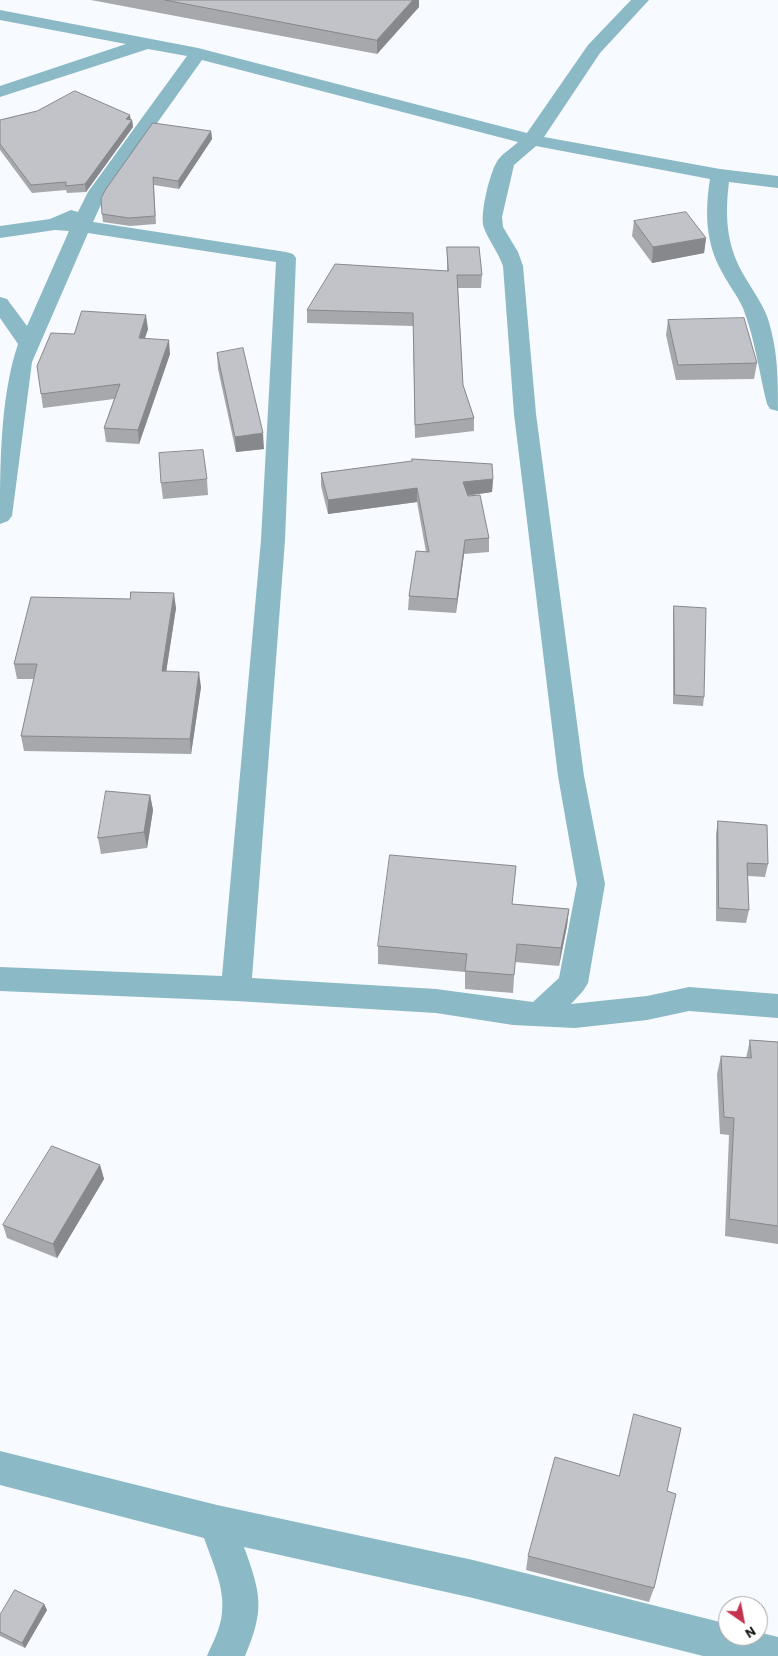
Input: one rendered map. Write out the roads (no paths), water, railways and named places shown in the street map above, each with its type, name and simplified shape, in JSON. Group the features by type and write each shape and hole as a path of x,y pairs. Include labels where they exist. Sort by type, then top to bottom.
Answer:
{"street":[{"path":"540,1014 573,983 591,884 568,757 525,414 513,266 508,252 493,227 492,217 501,173 506,162 532,140 594,49 640,0"},
{"path":"0,15 198,53 532,140 720,175 778,182"},
{"path":"0,92 145,43"},
{"path":"0,516 21,362 95,196 198,53"},
{"path":"720,175 715,215 717,231 730,269 744,288 754,308 778,404"},
{"path":"55,224 73,215 95,196"},
{"path":"0,232 55,224 81,226 286,258 273,540 236,989"},
{"path":"0,303 29,344"},
{"path":"0,979 236,989 436,1002 513,1013 575,1016 647,1008 689,999 778,1006"},
{"path":"0,1468 217,1523 473,1579 778,1656"},
{"path":"217,1523 240,1598 241,1611 237,1630 226,1656"}]}
